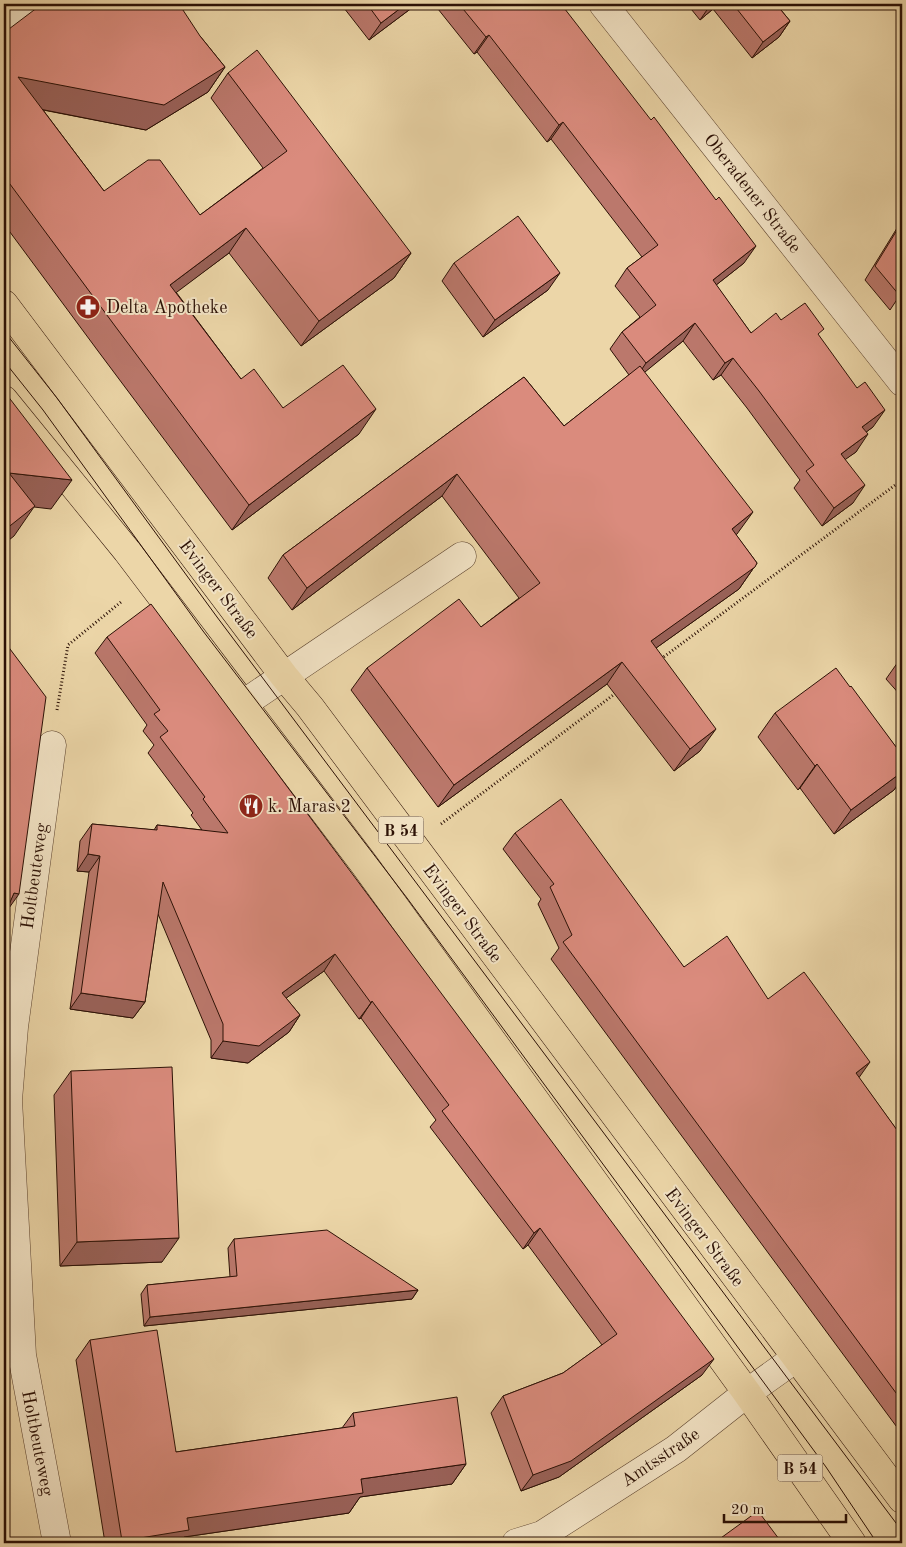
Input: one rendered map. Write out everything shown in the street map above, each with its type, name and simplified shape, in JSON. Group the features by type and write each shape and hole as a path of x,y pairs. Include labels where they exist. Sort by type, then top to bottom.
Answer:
{"main road":[{"name":"Evinger Straße","path":"4,304 284,676 310,707 902,1499"},
{"name":"B 54","path":"4,400 127,551 364,864 747,1393 852,1543"}],"street":[{"path":"4,25 32,4"},
{"name":"Oberadener Straße","path":"603,4 902,382"},
{"path":"243,704 462,556"},
{"name":"Holtbeuteweg","path":"52,745 14,1027 8,1100 22,1356 57,1543"},
{"name":"Amtsstraße","path":"516,1543 542,1535 676,1449 747,1393 796,1358"}],"path":[{"path":"656,664 902,480"},
{"path":"52,745 68,645 126,599"},
{"path":"439,825 624,687"}],"building":[{"path":"42,4 179,4 200,36 225,67 164,105 18,77 104,191 148,160 160,160 200,215 287,151 228,73 257,50 411,253 319,321 246,228 170,285 241,379 254,369 283,408 343,365 376,409 249,505 4,176 4,31"},
{"path":"367,4 406,4 381,23"},
{"path":"459,4 561,4 651,120 654,117 716,200 719,197 756,246 713,280 751,333 776,313 781,320 805,303 824,329 818,334 857,388 865,382 885,410 862,427 868,434 841,454 865,485 834,508 806,471 814,465 759,391 733,358 725,363 695,323 646,363 622,332 656,305 627,268 658,245 563,122 559,125 489,35 486,37"},
{"path":"733,4 776,4 790,21 763,42"},
{"path":"518,216 560,273 495,320 454,263"},
{"path":"902,222 902,292 900,296 875,266"},
{"path":"640,366 753,512 732,529 757,563 755,567 651,641 716,729 690,749 622,662 454,785 367,668 459,599 481,627 540,583 457,474 307,588 283,555 524,377 564,426"},
{"path":"4,391 72,480 9,473 35,506 6,529 4,527"},
{"path":"151,604 714,1359 571,1461 533,1475 503,1396 563,1373 617,1334 540,1228 534,1233 442,1111 449,1105 335,954 282,993 300,1015 259,1046 223,1041 223,1024 163,882 145,1002 81,993 100,856 88,854 92,824 157,830 157,825 228,833 203,799 205,797 160,737 168,731 154,714 160,710 107,637"},
{"path":"4,641 46,697 19,894 14,893 4,916"},
{"path":"902,658 902,667 898,662"},
{"path":"836,668 902,755 902,772 851,810 817,764 815,766 775,713"},
{"path":"561,799 684,967 727,936 768,999 804,972 870,1062 856,1073 902,1137 902,1401 563,942 572,935 550,887 554,884 515,833"},
{"path":"172,1067 179,1238 77,1242 71,1071"},
{"path":"327,1230 418,1290 150,1317 147,1285 237,1276 234,1239"},
{"path":"157,1330 176,1452 355,1426 353,1413 457,1397 466,1464 361,1479 363,1493 187,1518 189,1530 122,1541 90,1340"},
{"path":"758,1511 782,1543 714,1543"},
{"path":"800,1539 802,1543 794,1543"}],"tram line":[{"path":"4,331 57,398 217,617 902,1531"},
{"path":"4,361 43,410 203,631 407,898 826,1467 877,1543"}],"place":[{"name":"Delta Apotheke","path":"88,307"},
{"name":"k. Maras 2","path":"251,806"}]}
